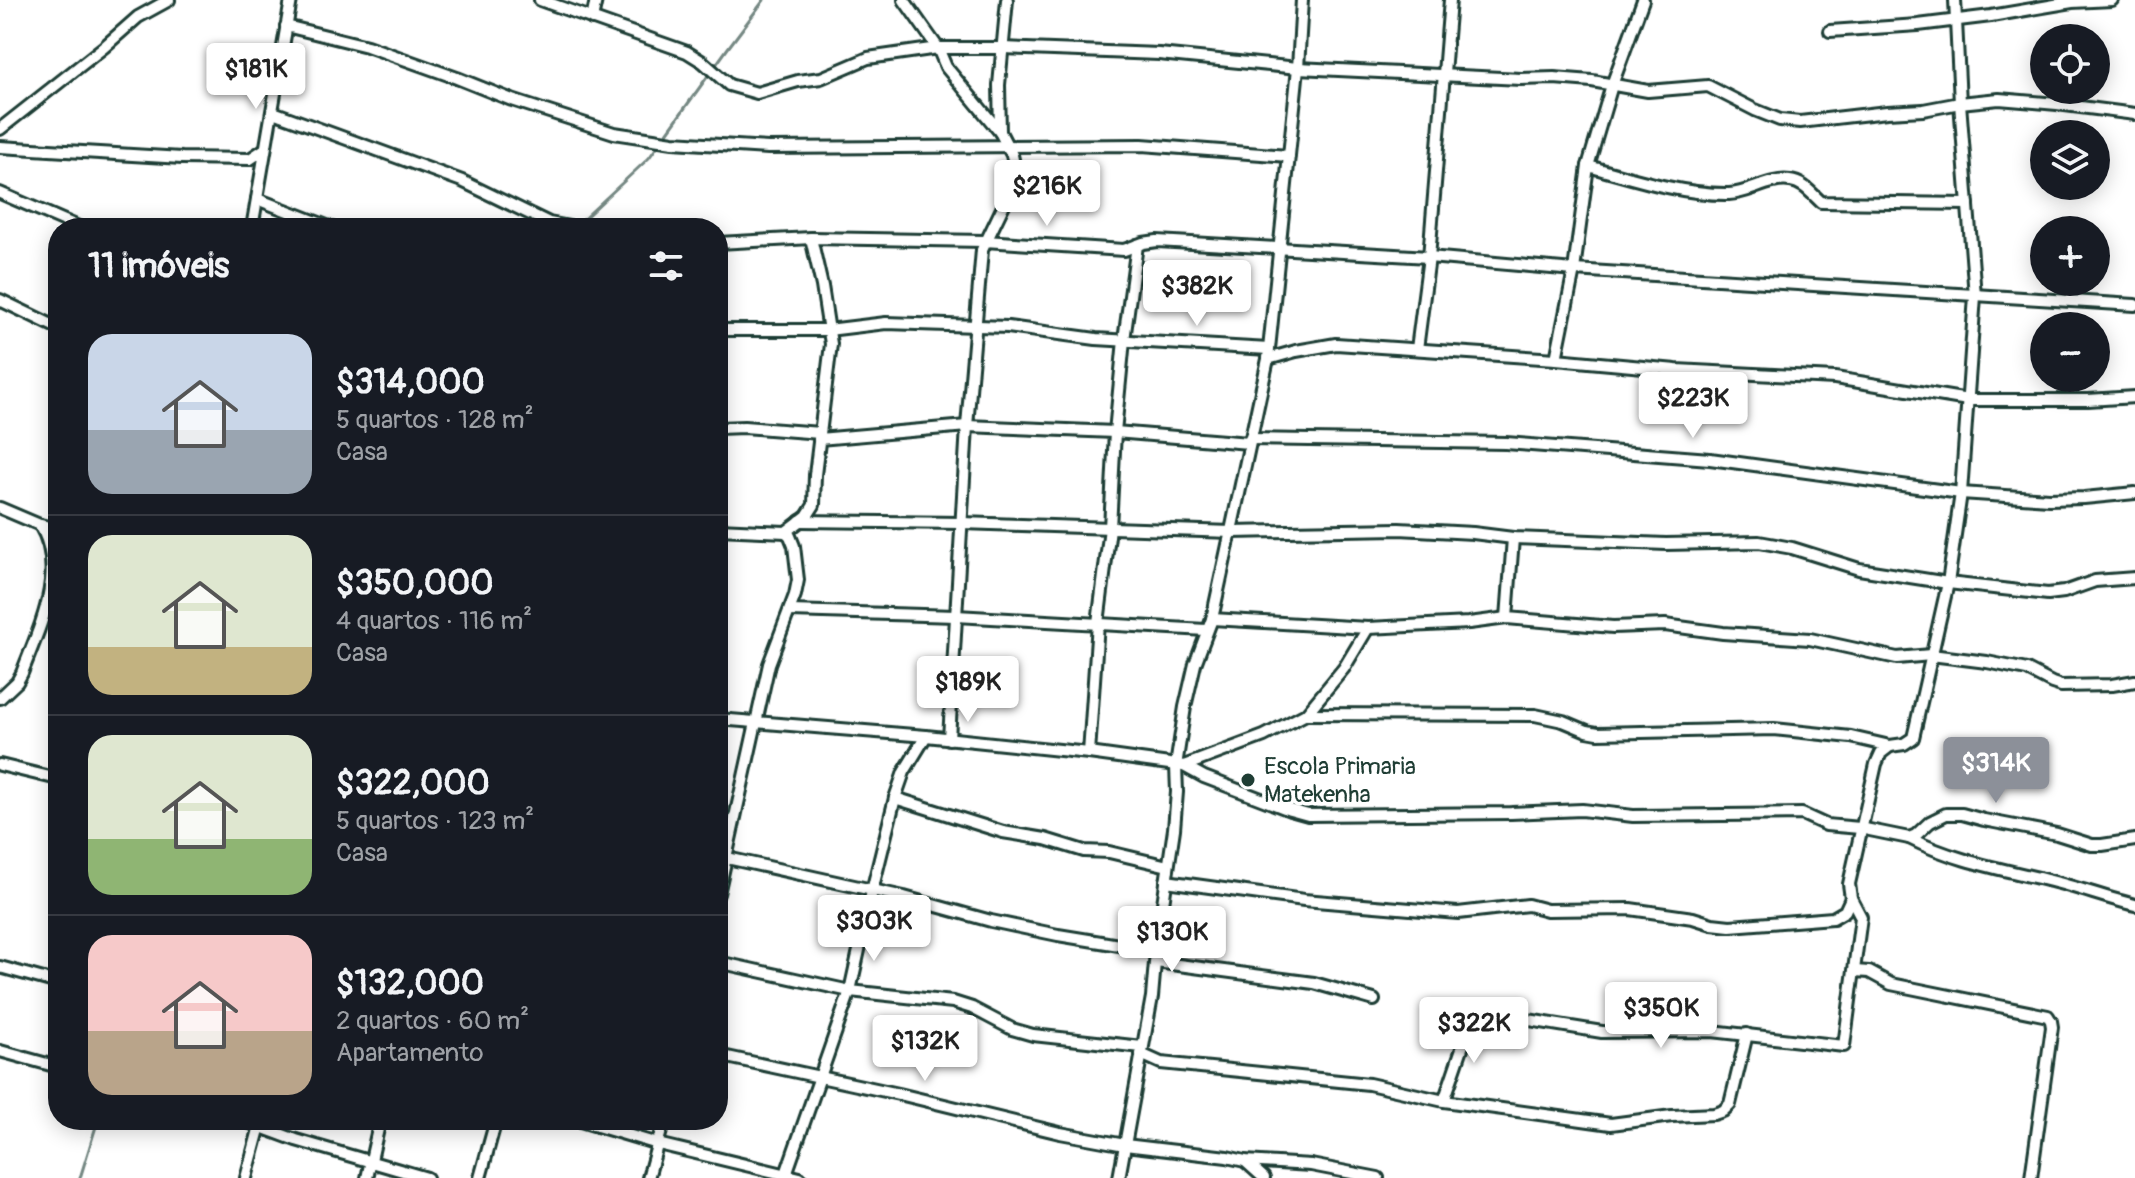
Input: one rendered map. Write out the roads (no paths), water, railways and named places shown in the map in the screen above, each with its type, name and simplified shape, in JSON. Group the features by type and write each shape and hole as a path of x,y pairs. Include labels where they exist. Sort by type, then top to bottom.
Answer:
{"street":[{"path":"0,129 138,17 169,0"},
{"path":"254,218 291,0"},
{"path":"540,0 687,52 729,85 757,93 821,78 868,58 938,48 1003,48 1159,54 1298,68 1554,78 1648,91 1708,86 1780,120 1800,122 1999,99 2135,114"},
{"path":"592,19 596,0"},
{"path":"904,0 938,48 946,67 1000,132 1012,155 1015,169 1010,192 985,241 974,326 949,739"},
{"path":"1000,132 999,85 1007,0"},
{"path":"1119,1178 1152,997 1185,707 1195,664 1212,619 1268,354 1298,68 1302,0"},
{"path":"1417,349 1429,257 1450,0"},
{"path":"1556,359 1574,270 1588,166 1612,85 1643,0"},
{"path":"1306,714 1535,715 1598,733 1774,729 1851,737 1890,746 1904,744 1913,738 1948,583 1961,493 1975,296 1955,0"},
{"path":"1830,31 1956,20 2072,2 2112,0"},
{"path":"286,26 367,46 512,100 614,133 673,142 768,148 1142,145 1289,156"},
{"path":"273,112 462,181 539,218"},
{"path":"0,147 250,159 265,149"},
{"path":"250,159 261,170"},
{"path":"1588,166 1652,184 1718,194 1734,194 1768,183 1790,180 1812,192 1821,202 1968,204"},
{"path":"0,193 58,218"},
{"path":"257,199 306,218"},
{"path":"728,529 786,532 807,516 814,505 831,344 811,238"},
{"path":"728,242 811,238 985,241 1124,250 1157,241 2135,305"},
{"path":"1089,753 1098,623 1110,528 1115,432 1137,245"},
{"path":"0,300 48,323"},
{"path":"728,330 828,330 886,323 1008,327 1096,339 1268,354 1336,344 1676,370 1835,378 1968,400 2135,397"},
{"path":"728,428 819,436 967,426 1250,441 1506,443 1710,459 1961,493 2072,499 2135,493"},
{"path":"0,508 48,527"},
{"path":"800,521 1232,532 1399,529 1513,538 1666,544 1759,542 1792,548 1859,569 2048,594 2095,581 2135,578"},
{"path":"40,525 48,537"},
{"path":"728,834 769,664 790,611 798,580 794,546 786,532"},
{"path":"1507,618 1513,538"},
{"path":"0,698 22,673 48,604"},
{"path":"790,611 956,616 1206,630"},
{"path":"1212,619 1368,628 1507,618 1613,627 1665,625 1810,639 1897,658 1931,655 2027,670 2061,686 2112,685 2135,681"},
{"path":"1180,766 1264,736 1306,714 1344,668 1368,628"},
{"path":"728,720 926,736 1180,766 1308,815 1582,810 1633,816 1802,814 1826,825 1909,838 1953,858 2135,905"},
{"path":"786,1174 850,991 895,798 904,772 926,736"},
{"path":"1444,1101 1472,1019 1480,1012 1602,1032 1712,1031 1844,1046 1861,917 1851,898 1849,884 1876,764 1881,753 1890,746"},
{"path":"0,765 48,777"},
{"path":"895,798 1003,832 1168,866"},
{"path":"1909,838 1946,814 1962,814 2057,834 2092,845 2135,840"},
{"path":"728,858 1058,935 1156,956 1314,983 1374,1000"},
{"path":"1166,881 1304,900 1458,913 1515,905 1547,910 1630,909 1730,926 1833,918 1845,911 1851,898"},
{"path":"728,964 850,991 953,1002 982,1012 1012,1029 1033,1035 1142,1050 1161,1063 1369,1084 1444,1101 1611,1124 1723,1111 1730,1104 1747,1034"},
{"path":"0,967 48,980"},
{"path":"1855,971 1875,974 1891,984 2048,1016 2052,1027 2031,1178"},
{"path":"0,1051 48,1064"},
{"path":"728,1057 1060,1133 1245,1161 1311,1165 1378,1178"},
{"path":"1137,1077 1161,1063"},
{"path":"246,1178 259,1130"},
{"path":"281,1130 427,1178"},
{"path":"367,1178 378,1130"},
{"path":"480,1178 493,1130"},
{"path":"611,1130 800,1178"},
{"path":"648,1178 662,1130"},
{"path":"1245,1161 1264,1178"}],"waterway":[{"path":"664,137 764,0"},
{"path":"585,218 649,158 659,144"},
{"path":"80,1178 95,1130"}],"place":[{"name":"Escola Primaria Matekenha","path":"1248,780"}]}
